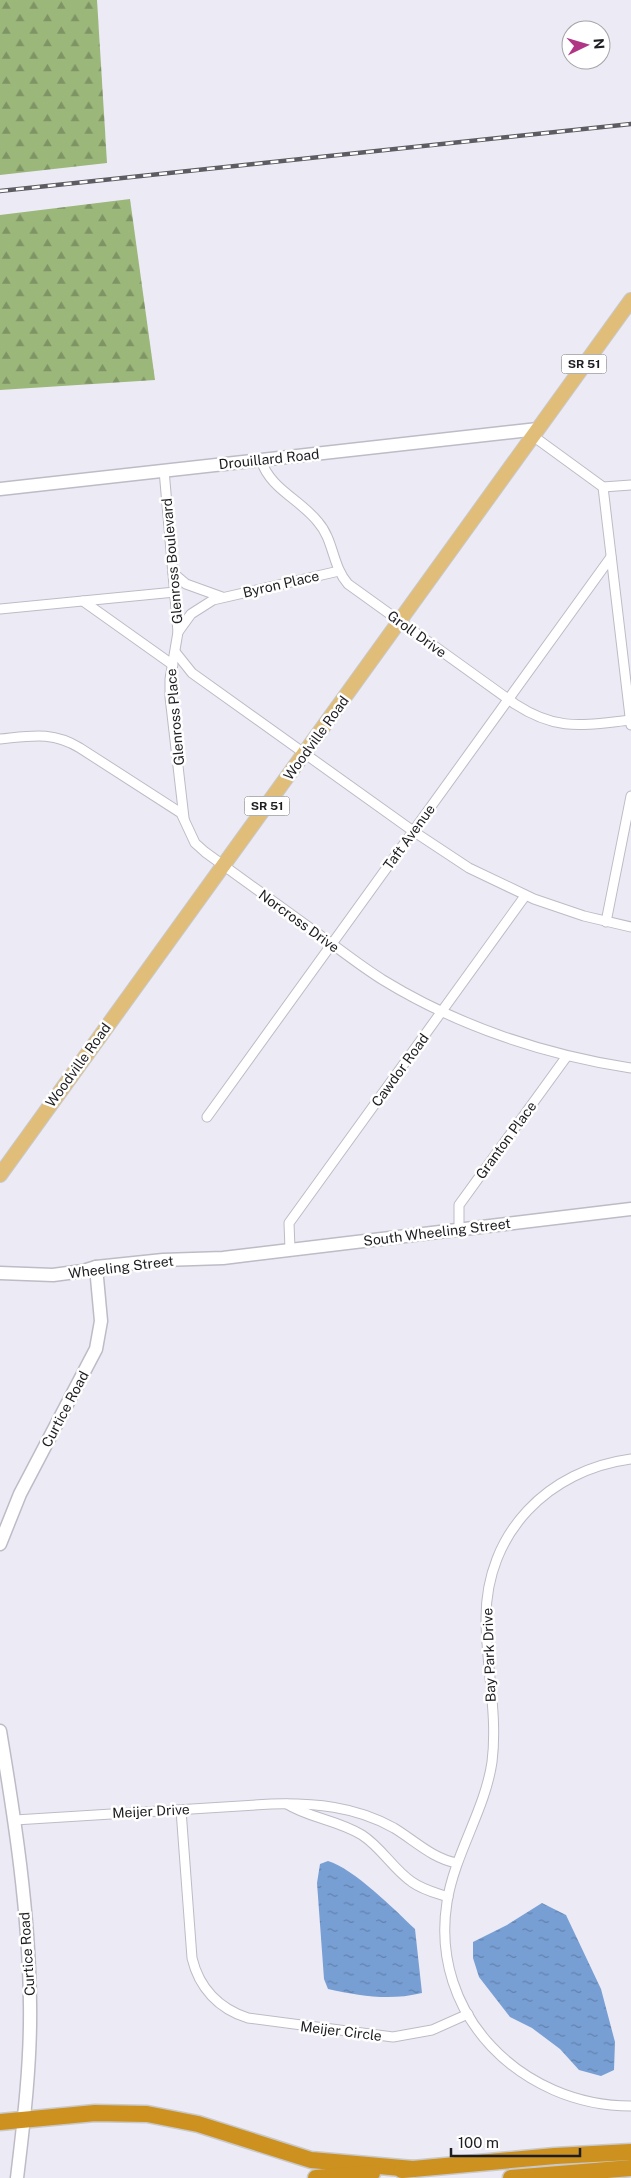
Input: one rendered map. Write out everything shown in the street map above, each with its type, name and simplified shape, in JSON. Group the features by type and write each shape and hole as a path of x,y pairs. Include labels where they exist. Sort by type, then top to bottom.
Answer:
{"highway":[{"path":"0,2122 95,2114 147,2114 198,2124 311,2160 413,2169"},
{"path":"316,2178 555,2156 631,2152"},
{"path":"511,2178 631,2168"}],"main road":[{"name":"Woodville Road","path":"0,1175 631,300"}],"street":[{"name":"Drouillard Road","path":"0,489 164,470 535,432"},
{"path":"535,432 603,487 631,485"},
{"name":"Groll Drive","path":"261,460 270,480 312,515 325,530 339,571 348,584 399,622 531,714 556,724 584,725 631,722"},
{"name":"Glenross Boulevard","path":"164,470 178,632 173,665"},
{"path":"603,487 631,722"},
{"name":"Taft Avenue","path":"206,1117 611,557"},
{"name":"Byron Place","path":"178,632 186,620 199,607 223,597 339,571"},
{"path":"173,573 186,584 223,597"},
{"path":"0,609 175,592"},
{"name":"Glenross Place","path":"83,601 173,665 170,680 170,697 184,818"},
{"path":"176,652 192,672 456,861 525,896 584,916 631,927"},
{"name":"Norcross Drive","path":"0,739 37,735 67,740 170,804 181,813 195,843 223,866 383,980 442,1011 508,1037 567,1056 631,1068"},
{"path":"606,922 631,796"},
{"name":"Cawdor Road","path":"290,1249 290,1223 525,896"},
{"name":"Granton Place","path":"459,1229 459,1205 567,1056"},
{"name":"South Wheeling Street","path":"243,1255 631,1209"},
{"name":"Wheeling Street","path":"0,1273 53,1275 83,1271 96,1267 243,1255"},
{"name":"Curtice Road","path":"0,1544 20,1494 96,1349 101,1321 96,1267"},
{"name":"Bay Park Drive","path":"468,2014 456,1987 448,1960 446,1922 448,1897 457,1863 484,1789 491,1763 493,1737 486,1609 493,1570 500,1552 526,1512 554,1487 589,1469 607,1463 631,1459"},
{"name":"Curtice Road","path":"0,1731 15,1820 30,1995 30,2035 24,2119 17,2178"},
{"name":"Meijer Drive","path":"15,1820 297,1803 359,1813 393,1828 436,1856 457,1863"},
{"name":"Meijer Drive","path":"286,1804 354,1830 376,1846 413,1883 448,1897"},
{"name":"Meijer Circle","path":"181,1810 192,1958 200,1982 219,2003 236,2014 248,2018 385,2037 401,2037 424,2032 449,2024 468,2014"},
{"path":"468,2014 478,2030 498,2054 517,2070 536,2082 581,2101 631,2106"}],"green space":[{"path":"0,0 97,0 107,163 0,175"},
{"path":"130,199 155,380 0,390 0,215"}],"water":[{"path":"328,1861 338,1865 361,1881 415,1929 422,1993 398,1997 375,1997 328,1989 324,1979 317,1883 320,1864"},
{"path":"542,1903 566,1915 601,1989 615,2042 614,2070 601,2076 579,2070 560,2049 532,2028 510,2017 479,1977 473,1958 473,1942 507,1925"}],"railway":[{"path":"0,191 631,124"}]}
